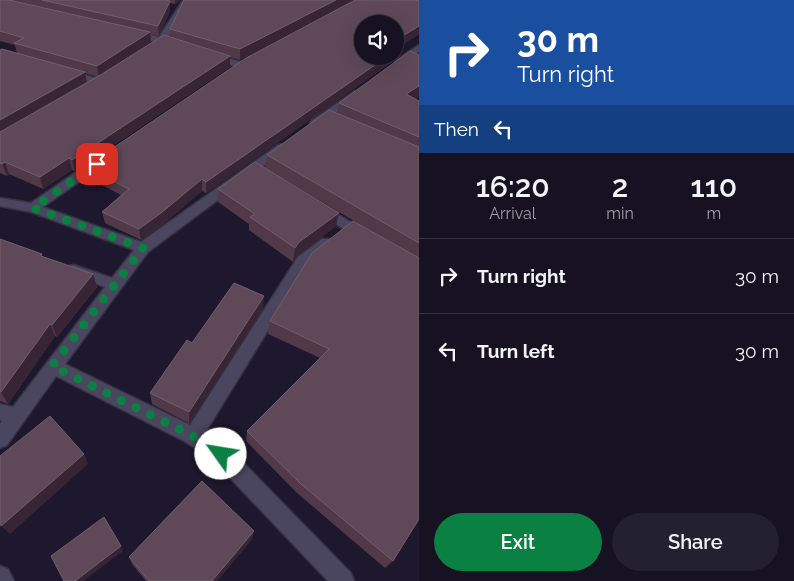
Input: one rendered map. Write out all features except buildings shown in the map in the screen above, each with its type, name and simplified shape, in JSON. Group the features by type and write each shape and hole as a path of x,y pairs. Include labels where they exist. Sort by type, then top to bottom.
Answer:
{"street":[{"path":"147,51 163,41 174,8 187,0"},
{"path":"125,32 189,49"},
{"path":"388,71 419,48"},
{"path":"206,54 241,65"},
{"path":"55,69 100,82"},
{"path":"0,439 8,414 52,366 143,248 297,136 329,118 364,88"},
{"path":"33,208 113,153"},
{"path":"254,168 270,177"},
{"path":"0,202 33,208 143,248"},
{"path":"309,202 380,245"},
{"path":"193,436 303,261 348,226"},
{"path":"62,266 115,285"},
{"path":"52,366 193,436 221,454 343,581"},
{"path":"0,576 3,581"}],"route":[{"path":"97,164 33,208 143,248 52,366 193,436 221,454"}]}
